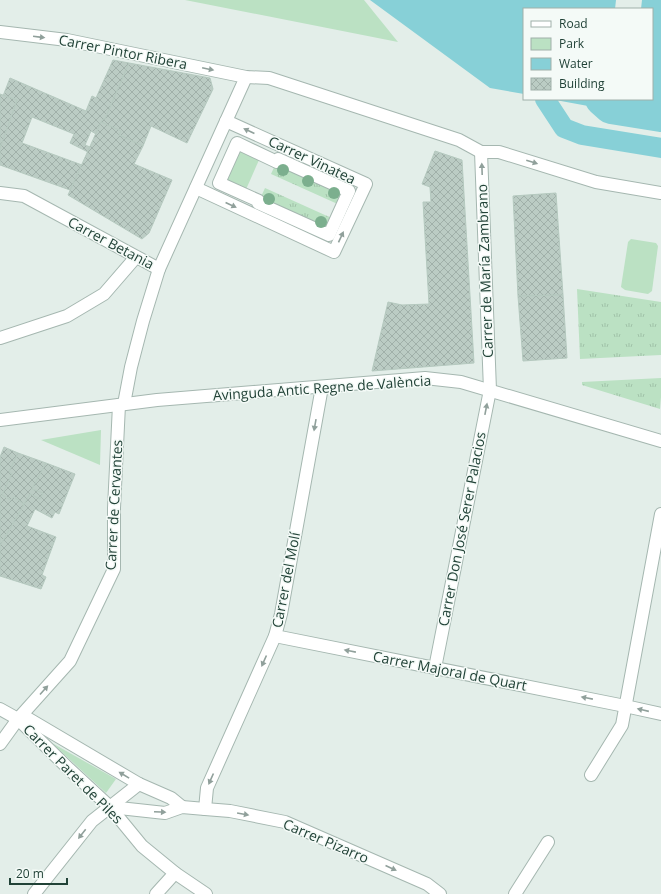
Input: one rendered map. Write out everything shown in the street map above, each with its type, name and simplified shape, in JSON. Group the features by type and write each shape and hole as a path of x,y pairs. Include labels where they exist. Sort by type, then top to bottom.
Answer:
{"street":[{"name":"Carrer Pintor Ribera","path":"0,32 67,40 246,77 269,78 459,140 481,152"},
{"path":"159,269 246,77"},
{"name":"Carrer Vinatea","path":"196,188 334,252 366,184 226,120"},
{"path":"237,143 277,162 278,159 349,191 329,235 258,203 259,201 219,183 237,143"},
{"path":"481,152 499,152 596,182 661,194"},
{"name":"Carrer de María Zambrano","path":"481,152 490,390"},
{"name":"Carrer Betania","path":"0,193 24,196 159,269 143,321 122,405"},
{"path":"0,338 68,316 104,294 136,257"},
{"name":"Avinguda Antic Regne de València","path":"0,420 157,400 425,378 461,382 661,441"},
{"name":"Carrer del Molí","path":"205,809 207,788 275,636 282,614 322,387"},
{"name":"Carrer Don José Serer Palacios","path":"435,668 490,390"},
{"name":"Carrer de Cervantes","path":"0,744 20,717 70,661 114,570 114,508 122,405"},
{"path":"591,776 622,725 661,514"},
{"name":"Carrer Majoral de Quart","path":"275,636 661,714"},
{"name":"Carrer Paret de Piles","path":"0,709 20,717 139,784 171,798 182,808"},
{"name":"Carrer Paret de Piles","path":"20,717 69,769 110,807 142,846 175,873 206,894"},
{"path":"34,894 92,821 139,784"},
{"name":"Carrer Pizarro","path":"110,807 165,813 182,808 230,811 285,822 427,884 440,894"},
{"path":"515,894 548,842"},
{"path":"156,894 175,873"}],"green space":[{"path":"185,0 364,0 398,42"},
{"path":"234,149 259,160 244,194 219,183"},
{"path":"278,159 349,191 342,206 271,174"},
{"path":"265,188 336,220 329,235 258,203"},
{"path":"631,239 656,243 658,246 652,291 648,294 625,290 621,287 628,242"},
{"path":"577,289 661,302 661,355 580,359"},
{"path":"661,378 660,409 582,385 582,382"},
{"path":"101,430 100,465 41,440"},
{"path":"52,743 116,779 106,793"}],"water":[{"path":"370,0 616,0 615,8 523,8 523,94 490,88"},
{"path":"642,0 661,0 661,120 611,112 611,102 630,105 630,100 653,100 653,8 641,8"},
{"path":"555,100 600,100 599,108"}],"building":[{"path":"113,60 129,63 105,119 103,119 96,134 91,131 85,145 90,147 88,152 70,143 74,134 32,117 22,143 82,165 70,190 0,165 0,148 17,100 3,96 10,78 86,111 92,96 96,98"},
{"path":"129,63 210,78 213,89 187,143 151,126 143,146 119,135 121,131 101,122 105,119"},
{"path":"0,94 17,100 0,148"},
{"path":"101,122 121,131 119,135 143,146 134,164 172,180 149,233 142,239 68,195"},
{"path":"435,151 462,160 474,363 372,371 388,302 402,305 429,304 423,202 431,202 430,187 422,184"},
{"path":"556,193 563,295 518,296 513,196"},
{"path":"563,295 567,358 523,361 518,296"},
{"path":"4,447 18,453 9,472 12,474 2,495 11,500 14,497 24,504 0,546 0,457"},
{"path":"18,453 46,463 32,489 43,493 40,499 30,494 24,504 14,497 11,500 2,495 12,474 9,472"},
{"path":"46,463 75,474 59,514 55,512 52,518 35,509 27,526 56,537 42,575 46,577 41,589 0,576 0,546 30,494 40,499 43,493 32,489"}],"waterway":[{"path":"546,100 564,128 582,135 661,148"},
{"path":"603,100 611,107 661,115"}]}
